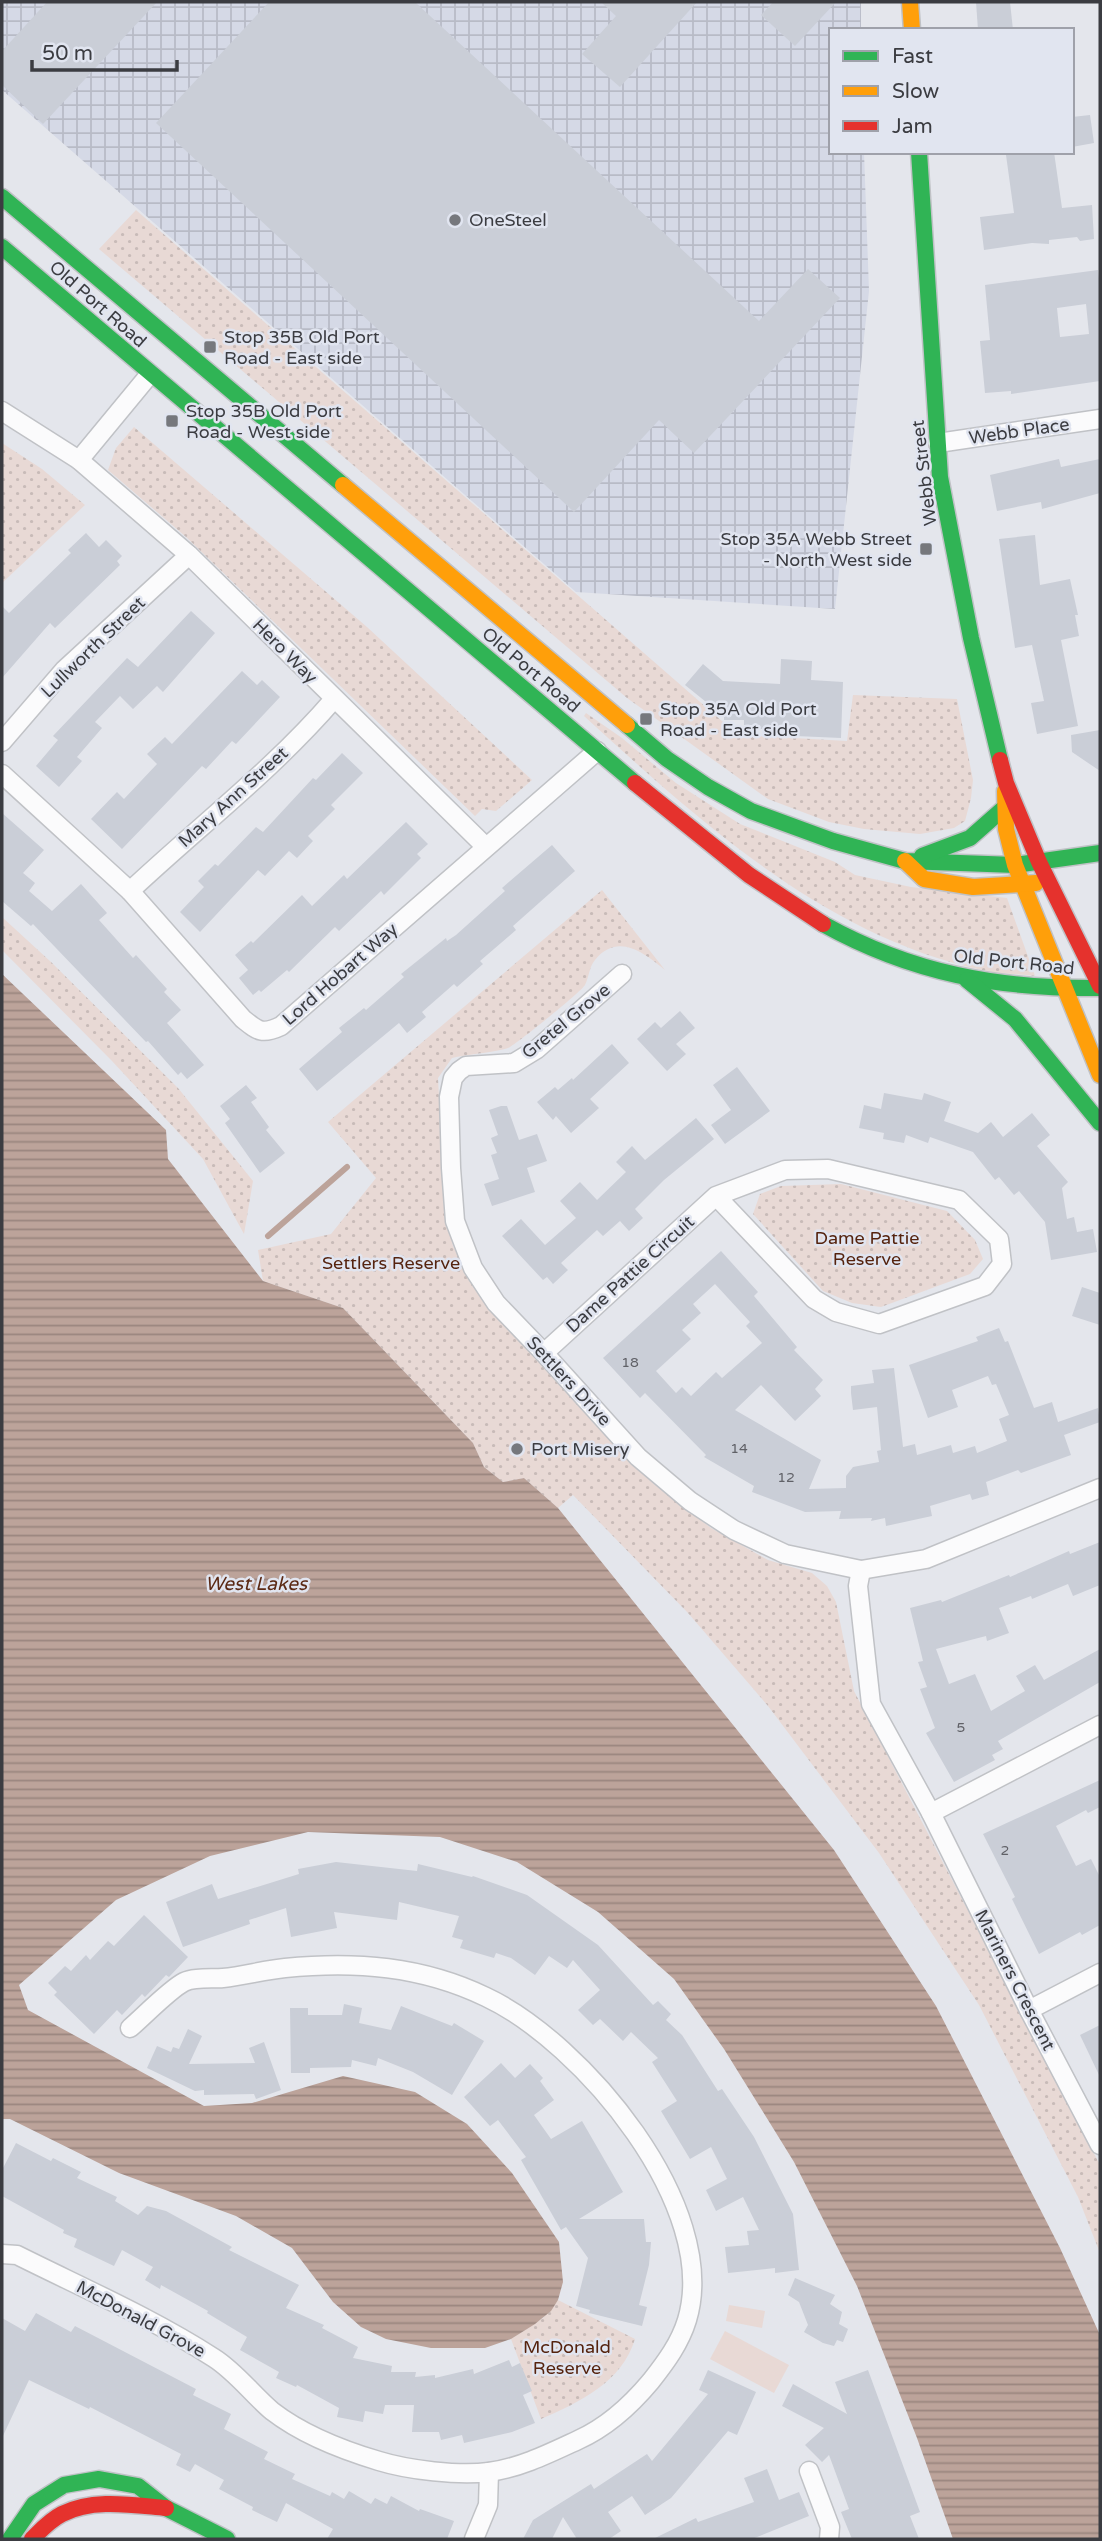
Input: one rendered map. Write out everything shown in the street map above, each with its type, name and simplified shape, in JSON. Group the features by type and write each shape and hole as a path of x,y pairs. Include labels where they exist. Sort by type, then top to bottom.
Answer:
{"main road":[{"path":"910,2 912,28"},
{"name":"Webb Street","path":"919,154 940,477 971,638 1006,783 1039,862 1100,987"},
{"name":"Old Port Road","path":"2,197 163,359 597,751 745,874 869,948 907,963 967,979 1067,989 1100,987"},
{"name":"Old Port Road","path":"2,247 163,359 667,759 708,787 751,811 833,841 905,861 1014,865 1100,853"},
{"name":"Webb Street","path":"1006,783 1004,808 1014,865 1100,1075"},
{"path":"905,861 963,842 1004,808"},
{"path":"905,861 924,879 973,887 1049,882"},
{"path":"967,979 1015,1019 1100,1123"},
{"path":"10,2539 34,2504 64,2485 99,2479 138,2486 166,2508 227,2539"},
{"path":"32,2539 61,2515 92,2505 166,2508"}],"street":[{"path":"79,460 163,359"},
{"name":"Hero Way","path":"2,411 79,460 189,555 486,847"},
{"name":"Webb Place","path":"938,443 1100,419"},
{"name":"Lullworth Street","path":"2,742 64,670 189,555"},
{"name":"Mary Ann Street","path":"130,891 271,766 334,699"},
{"name":"Lord Hobart Way","path":"2,774 130,891 243,1019 257,1030 268,1032 281,1026 597,751"},
{"name":"Gretel Grove","path":"466,1066 514,1063 526,1056 622,974"},
{"name":"Settlers Drive","path":"466,1066 453,1078 449,1097 455,1221 473,1268 496,1303 638,1457 690,1502 734,1530 785,1554 860,1570 926,1559 1100,1488"},
{"name":"Dame Pattie Circuit","path":"544,1353 716,1196 785,1170 828,1169 959,1200 999,1239 1003,1264 985,1286 878,1324 836,1312 814,1299 716,1196"},
{"name":"Mariners Crescent","path":"860,1570 858,1586 871,1703 931,1813 1100,2146"},
{"path":"931,1813 1100,1725"},
{"name":"McDonald Grove","path":"10,2255 178,2335 220,2362 272,2410 331,2445 382,2462 422,2469 489,2472 542,2457 597,2431 637,2397 669,2358 687,2319 692,2282 686,2235 671,2197 642,2143 606,2094 571,2056 532,2025 489,1997 438,1978 380,1966 328,1964 186,1981 130,2028"},
{"path":"1029,2010 1100,1973"},
{"path":"474,2539 488,2505 489,2472"},
{"path":"808,2472 830,2527 829,2539"}],"shaded area":[{"path":"2,2 861,2 861,28 829,28 829,154 864,154 869,291 835,609 576,592 2,90"}],"green space":[{"path":"136,210 738,735 847,741 853,695 957,699 973,780 965,821 954,828 920,834 864,829 829,822 768,799 627,698 99,249"},
{"path":"134,427 367,627 532,780 496,811 482,809 475,816 186,537 108,470 116,448"},
{"path":"2,443 42,469 85,505 2,583"},
{"path":"586,713 622,738 676,783 740,824 835,862 855,875 911,887 1007,898 1035,976 988,971 925,954 870,931 817,902 767,870 719,834 584,716"},
{"name":"Settlers Reserve","path":"602,890 665,970 631,948 613,947 595,960 581,989 510,1047 452,1058 438,1078 445,1211 453,1246 481,1299 654,1484 711,1528 768,1560 812,1573 827,1586 836,1602 854,1691 1100,2165 1100,2253 1078,2197 979,2005 879,1853 768,1706 688,1613 573,1495 558,1508 524,1478 503,1482 484,1467 473,1443 343,1308 263,1281 258,1250 331,1234 376,1178 328,1122"},
{"path":"2,917 178,1088 253,1181 244,1234 203,1159 112,1061 2,950"},
{"name":"Dame Pattie Reserve","path":"841,1184 947,1211 975,1240 983,1259 970,1274 881,1307 852,1303 823,1291 753,1214 760,1194 781,1186"},
{"name":"McDonald Reserve","path":"558,2300 635,2339 629,2354 610,2379 584,2398 541,2419 511,2339 543,2318"},
{"path":"729,2305 765,2311 762,2328 726,2321"},
{"path":"725,2331 789,2365 774,2393 710,2359"}],"water":[{"name":"West Lakes","path":"2,974 166,1130 168,1159 263,1281 343,1308 473,1443 484,1467 503,1482 524,1478 558,1508 834,1850 936,2006 1060,2248 1100,2335 1100,2539 953,2539 917,2438 857,2286 794,2162 724,2049 674,1979 598,1912 517,1862 440,1837 308,1832 210,1856 116,1900 19,1985 28,2010 204,2106 252,2103 343,2076 415,2092 467,2124 512,2173 559,2242 563,2282 558,2300 551,2311 511,2339 485,2348 431,2348 386,2339 361,2327 333,2302 292,2248 236,2216 119,2173 10,2119 2,2119"}],"building":[{"path":"47,2 157,2 43,124 2,85 2,51"},
{"name":"OneSteel","path":"269,2 415,2 759,321 808,269 840,298 694,453 659,420 574,512 156,123"},
{"path":"601,2 697,2 620,87 582,54 616,16"},
{"path":"773,2 836,2 795,46 761,15"},
{"path":"976,2 1010,2 1013,28 978,28"},
{"path":"1090,115 1094,143 1074,147 1074,117"},
{"path":"1054,154 1062,208 1092,205 1094,239 1080,241 1077,237 1049,240 1049,244 1032,243 984,250 980,217 1014,213 1006,155"},
{"path":"1098,270 1100,381 1011,394 1011,391 985,393 980,341 990,340 985,285","holes":["1086,304 1089,334 1060,337 1057,308"]},
{"path":"1059,459 1061,467 1100,459 1100,493 1042,509 1041,502 997,511 990,475"},
{"path":"86,533 99,547 106,540 122,556 117,561 120,565 55,628 50,623 2,678 2,606 9,613 71,553 68,550"},
{"path":"1035,535 1040,585 1070,579 1078,615 1075,615 1079,636 1061,640 1078,726 1037,734 1031,703 1044,701 1032,645 1015,648 999,539"},
{"path":"191,611 215,633 163,692 157,686 133,709 120,696 95,722 102,728 77,757 82,761 59,787 36,766 58,740 53,736 127,658 138,667"},
{"path":"781,659 812,661 811,680 843,682 841,738 796,736 796,730 760,729 758,725 744,725 744,720 724,720 724,711 716,710 685,685 703,664 723,681 780,684"},
{"path":"242,671 257,685 262,680 280,697 236,744 232,741 206,769 202,766 122,849 91,819 117,792 124,799 157,764 147,754 165,737 172,744"},
{"path":"1100,730 1100,771 1072,752 1071,735"},
{"path":"342,753 363,773 331,805 335,809 308,836 313,841 297,858 289,851 265,876 258,870 200,932 180,912 204,887 198,881 215,864 218,866 256,827 263,832 313,778 316,780"},
{"path":"2,813 44,850 23,873 35,883 29,891 52,911 81,884 107,913 99,920 133,958 136,955 167,989 164,992 181,1010 167,1023 204,1065 187,1079 181,1072 178,1075 33,924 31,926 2,901"},
{"path":"406,822 428,844 417,854 421,858 384,895 381,891 339,931 335,927 289,972 287,970 261,992 259,990 253,995 239,978 248,970 235,955 251,941 253,943 302,895 312,906 344,875 347,879"},
{"path":"552,845 575,871 513,926 516,930 480,961 483,964 457,987 454,984 422,1012 426,1017 407,1033 399,1023 317,1091 299,1069 342,1032 339,1028 364,1008 366,1010 404,977 401,974 446,938 447,941 456,935 505,891 502,888"},
{"path":"680,1011 695,1028 676,1044 686,1054 667,1071 637,1039 655,1022 661,1028"},
{"path":"612,1044 629,1063 590,1099 599,1108 571,1133 556,1116 553,1120 537,1102 555,1087 558,1090 572,1078 573,1080"},
{"path":"737,1067 770,1111 725,1144 711,1125 731,1110 713,1085"},
{"path":"246,1085 257,1098 251,1102 269,1127 266,1130 285,1153 260,1173 225,1123 230,1119 220,1106"},
{"path":"884,1093 922,1100 924,1093 951,1102 944,1121 978,1133 991,1122 1003,1137 1032,1113 1050,1135 1037,1146 1068,1182 1062,1188 1067,1219 1074,1217 1077,1232 1093,1229 1097,1252 1051,1260 1045,1222 1019,1191 1014,1195 999,1177 995,1180 973,1152 930,1137 928,1143 906,1135 904,1143 883,1139 884,1133 859,1128 864,1105 881,1109"},
{"path":"507,1106 519,1140 537,1134 547,1161 527,1168 535,1192 492,1206 484,1184 499,1179 491,1155 497,1153 491,1138 498,1135 489,1110"},
{"path":"696,1118 714,1139 664,1180 635,1209 643,1218 629,1231 620,1221 603,1236 597,1230 561,1263 568,1270 553,1284 547,1277 543,1280 502,1236 521,1219 545,1245 576,1218 560,1201 580,1182 597,1200 626,1172 616,1162 632,1146 645,1160"},
{"path":"721,1251 758,1292 754,1296 797,1347 794,1350 823,1380 815,1389 821,1396 795,1421 761,1385 735,1410 821,1460 809,1489 846,1488 846,1476 853,1467 879,1462 877,1451 881,1450 877,1407 853,1410 851,1393 851,1386 874,1383 872,1370 894,1368 903,1447 915,1444 917,1455 951,1445 953,1453 975,1446 977,1453 1007,1441 999,1419 1009,1415 996,1384 992,1385 988,1376 952,1390 958,1407 928,1418 909,1365 978,1341 976,1337 999,1328 1005,1342 1008,1341 1034,1408 1052,1402 1058,1422 1098,1408 1100,1422 1064,1435 1071,1455 986,1482 989,1495 972,1500 970,1494 930,1506 932,1516 886,1526 885,1518 871,1521 872,1518 839,1519 841,1511 805,1512 752,1492 754,1486 704,1457 706,1455 645,1393 640,1398 603,1358","holes":["715,1284 750,1322 746,1326 762,1343 722,1378 716,1372 691,1396 682,1387 676,1393 656,1371 691,1339 682,1330 701,1313 693,1304"]},
{"path":"1082,1287 1100,1293 1100,1325 1072,1316"},
{"path":"1100,1542 1100,1585 1073,1596 1068,1584 1032,1599 1031,1596 999,1608 1009,1633 987,1641 986,1636 936,1649 949,1684 975,1674 991,1711 1025,1691 1016,1676 1035,1665 1044,1680 1100,1649 1100,1682 998,1741 1003,1749 992,1755 995,1760 954,1782 926,1733 935,1728 920,1689 927,1687 918,1662 923,1661 910,1608 941,1600 942,1602 1009,1575 1010,1577 1069,1551 1070,1554"},
{"path":"1100,1780 1100,1807 1088,1813 1086,1810 1056,1826 1076,1866 1091,1859 1100,1877 1100,1925 1082,1935 1080,1932 1039,1954 1012,1899 1015,1897 983,1834"},
{"path":"336,1862 417,1871 418,1864 473,1876 527,1895 598,1945 653,2005 658,2001 671,2014 666,2020 682,2035 718,2091 722,2089 754,2137 793,2214 799,2270 775,2273 775,2268 728,2273 725,2247 749,2245 747,2231 759,2230 743,2197 716,2211 706,2190 727,2179 711,2147 690,2159 661,2111 677,2101 652,2062 658,2058 631,2032 623,2041 600,2019 593,2025 578,2010 600,1990 573,1960 567,1968 549,1956 535,1975 511,1958 496,1953 494,1958 460,1948 463,1940 452,1937 459,1916 399,1902 397,1920 334,1912 337,1928 291,1937 286,1908 249,1920 250,1924 183,1947 166,1902 212,1884 218,1899 299,1874 298,1869"},
{"path":"144,1915 188,1957 145,1997 142,1994 122,2015 117,2010 94,2034 54,1995 57,1992 48,1983 65,1966 71,1971 86,1955 90,1960 108,1941 114,1946"},
{"path":"344,2004 362,2008 359,2023 391,2030 401,2006 452,2026 454,2023 484,2041 452,2095 413,2072 378,2058 376,2066 352,2060 351,2067 310,2068 310,2073 291,2073 290,2008 308,2008 308,2015 342,2015"},
{"path":"1100,2025 1100,2077 1080,2035"},
{"path":"188,2029 202,2036 189,2064 255,2063 249,2048 264,2042 281,2090 256,2099 254,2094 204,2095 204,2090 195,2091 147,2068 157,2046 171,2052 173,2047 179,2049"},
{"path":"501,2063 515,2078 530,2064 543,2078 540,2081 554,2100 534,2115 551,2139 582,2121 623,2192 579,2219 644,2219 646,2242 651,2242 649,2265 639,2305 647,2307 642,2326 589,2313 590,2310 576,2306 588,2258 566,2227 561,2230 521,2160 526,2157 498,2120 490,2126 464,2097"},
{"path":"16,2143 51,2161 53,2158 81,2172 77,2178 117,2197 115,2201 138,2215 147,2206 166,2211 232,2247 229,2250 299,2285 286,2308 324,2325 322,2328 358,2347 353,2358 392,2366 391,2372 416,2372 415,2377 435,2375 435,2378 473,2369 474,2374 509,2360 512,2367 520,2363 532,2391 523,2395 535,2423 512,2432 464,2443 462,2435 441,2440 439,2432 412,2432 414,2405 385,2405 383,2414 365,2411 363,2422 337,2417 339,2408 297,2385 296,2387 276,2378 279,2372 240,2350 247,2337 207,2313 208,2311 161,2285 160,2289 145,2280 153,2267 122,2250 114,2266 74,2247 77,2239 2,2196 2,2170"},
{"path":"795,2278 835,2295 830,2304 842,2312 839,2324 848,2329 843,2342 837,2340 834,2346 804,2332 808,2325 799,2302 788,2295"},
{"path":"36,2313 71,2332 75,2326 196,2389 193,2395 231,2414 224,2429 268,2452 264,2459 295,2474 292,2479 330,2496 332,2492 344,2499 349,2491 371,2504 375,2498 387,2504 391,2496 419,2511 420,2509 454,2521 447,2539 327,2539 333,2529 286,2503 277,2522 219,2489 224,2480 195,2464 190,2472 176,2465 181,2454 90,2407 89,2409 29,2380 2,2438 2,2318 25,2331"},
{"path":"708,2370 756,2392 737,2435 728,2431 671,2498 645,2515 632,2496 608,2512 621,2531 609,2539 577,2539 563,2517 552,2539 523,2539 533,2520 591,2484 594,2489 647,2454 652,2461 708,2394 699,2390"},
{"path":"868,2370 920,2512 910,2516 919,2539 852,2539 841,2512 849,2509 829,2455 822,2462 805,2445 824,2428 782,2406 793,2384 847,2414 835,2382"},
{"path":"767,2469 779,2500 799,2492 809,2516 752,2539 653,2539 696,2518 698,2522 754,2502 744,2478"}],"waterway":[{"path":"268,1236 347,1167"}],"traffic: fast":[{"path":"919,154 940,477 971,638 1000,760"},
{"path":"2,197 343,485"},
{"path":"2,247 635,783"},
{"path":"627,725 667,759 708,787 751,811 833,841 905,861 1015,865 1100,853"},
{"path":"922,856 970,838 1004,808"},
{"path":"823,924 890,955 957,975 1027,985 1100,988"},
{"path":"967,980 1015,1019 1100,1123"},
{"path":"10,2539 34,2504 64,2485 99,2479 138,2486 166,2508 227,2539"}],"traffic: slow":[{"path":"910,2 912,28"},
{"path":"343,485 627,725"},
{"path":"1005,791 1006,829 1015,865 1100,1075"},
{"path":"905,861 924,879 973,887 1036,883"}],"traffic: jam":[{"path":"1000,760 1006,783 1039,862 1100,986"},
{"path":"635,783 749,875 823,924"},
{"path":"32,2539 58,2516 74,2509 100,2504 166,2508"}],"place":[{"name":"OneSteel","path":"455,220"},
{"name":"Stop 35B Old Port Road - East side","path":"210,347"},
{"name":"Stop 35B Old Port Road - West side","path":"172,421"},
{"name":"Stop 35A Webb Street - North West side","path":"926,549"},
{"name":"Stop 35A Old Port Road - East side","path":"646,719"},
{"name":"Port Misery","path":"517,1449"}]}
